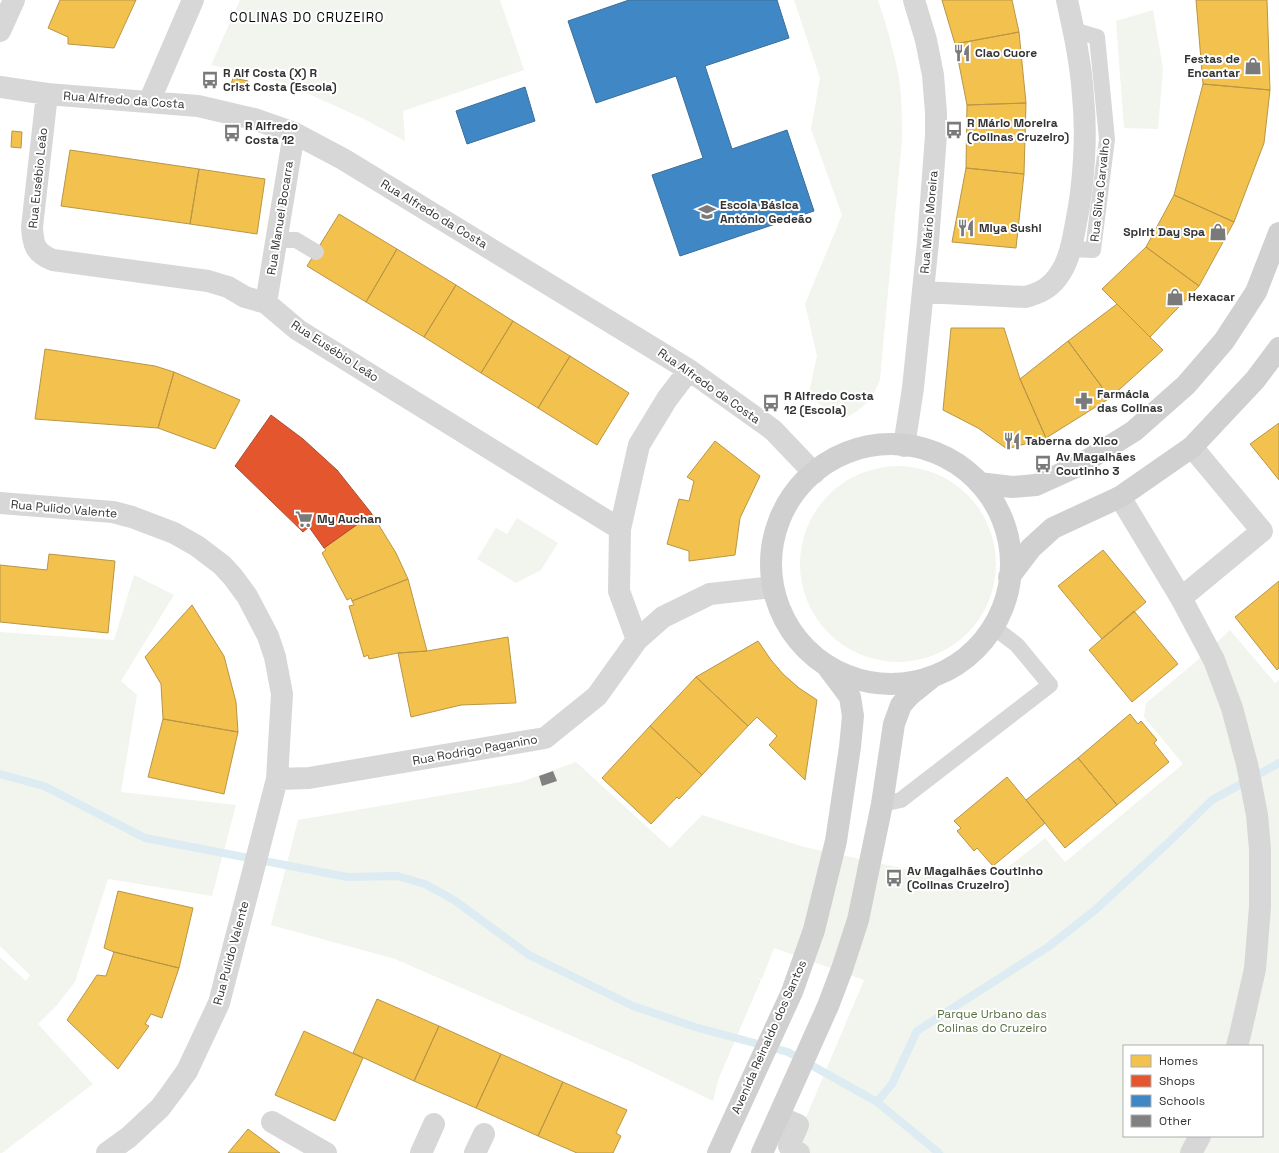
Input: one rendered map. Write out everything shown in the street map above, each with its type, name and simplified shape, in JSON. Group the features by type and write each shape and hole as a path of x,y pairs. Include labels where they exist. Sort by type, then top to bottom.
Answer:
{"main road":[{"path":"979,483 1012,487 1036,485 1078,466 1134,431 1186,384 1224,341 1256,292 1279,233"},
{"path":"1010,577 1032,548 1053,528 1120,497 1192,447 1255,380 1279,348"},
{"path":"762,1153 828,1006 858,920 882,804 894,724 901,705 910,695 932,677 961,661 985,638 1001,609 1010,577 1012,553 1006,521 997,505 979,483 964,470 948,459 918,448 887,444 856,449 827,462 814,473 785,507 773,536 770,568 775,599 787,627 805,650 828,667 854,679 876,684 899,684 932,677"},
{"name":"Avenida Reinaldo dos Santos","path":"718,1153 792,992 814,930 836,841 850,747 853,716 850,696 828,667"}],"street":[{"path":"0,31 14,0"},
{"path":"150,102 193,0"},
{"name":"Rua Mário Moreira","path":"904,446 913,388 923,292 935,153 936,113 933,76 927,46 914,0"},
{"name":"Rua Silva Carvalho","path":"923,292 1012,298 1030,296 1040,293 1052,284 1062,272 1070,249 1081,201 1084,143 1084,97 1079,60 1067,0"},
{"name":"Rua Alfredo da Costa","path":"0,87 47,94 198,106 254,119 294,133 343,158 689,370 773,430 814,473"},
{"name":"Rua Eusébio Leão","path":"47,94 32,227 32,238 37,250 45,257 53,260 208,281 228,287 245,297 266,303 298,330 620,529"},
{"name":"Rua Manuel Bocarra","path":"266,303 294,133"},
{"path":"637,640 619,591 620,529 639,445 667,399 689,370"},
{"path":"1181,598 1262,531 1192,447"},
{"path":"1120,497 1181,598 1214,660 1232,708 1247,764 1257,815 1260,850 1260,907 1255,969 1237,1045"},
{"name":"Rua Pulido Valente","path":"0,503 113,512 132,517 174,533 197,546 222,565 247,596 268,636 275,657 282,694 277,779 219,1003 187,1071 160,1108 129,1137 107,1153"},
{"name":"Rua Rodrigo Paganino","path":"277,779 310,778 545,738 597,696 637,640 662,617 710,594 773,588"},
{"path":"781,1112 798,1125 789,1146 799,1153"},
{"path":"272,1122 326,1153"},
{"path":"421,1153 434,1124"},
{"path":"1191,1153 1199,1137"}],"lane":[{"path":"277,240 296,240 316,252"},
{"path":"882,804 901,800 1050,686 1017,645 992,626"}],"green space":[{"path":"240,0 500,0 524,70 403,111 405,141 364,119 291,86 257,75 211,65"},
{"path":"794,0 878,0 893,49 900,86 902,140 880,379 871,398 861,408 843,419 808,397 817,356 805,304 842,215 811,129 820,78"},
{"path":"1153,10 1163,69 1158,129 1124,128 1116,21"},
{"path":"898,466 917,468 935,474 952,483 967,495 979,510 988,527 994,545 996,564 994,583 988,601 979,618 967,633 952,645 935,654 917,660 898,662 879,660 861,654 844,645 829,633 817,618 808,601 802,583 800,564 802,545 808,527 817,510 829,495 844,483 861,474 879,468"},
{"path":"517,518 558,543 541,570 516,583 477,559 496,528 507,534"},
{"path":"134,575 174,595 121,681 137,695 121,792 236,805 212,896 108,879 75,982 57,1005 38,1024 93,1084 0,1153 0,957 26,981 30,975 0,946 0,632 114,640"},
{"name":"Parque Urbano das Colinas do Cruzeiro","path":"1230,630 1275,683 1279,680 1279,1153 804,1153 794,1146 864,980 774,948 762,979 754,976 761,980 719,1078 713,1101 636,1064 395,959 271,925 298,820 521,782 576,762 670,848 702,815 804,847 994,888 1003,886 1003,871 1045,838 1065,862 1183,764 1144,717 1146,703 1192,665"}],"building: Homes":[{"path":"60,0 136,0 114,48 68,44 68,37 48,28"},
{"path":"942,0 1012,0 1019,32 955,44"},
{"path":"1196,0 1267,0 1270,90 1203,84"},
{"path":"1019,32 1026,103 967,105 955,44"},
{"path":"233,78 248,81 245,91 230,88"},
{"path":"1203,84 1270,90 1264,143 1234,222 1174,195"},
{"path":"1026,103 1024,174 966,168 967,105"},
{"path":"12,131 22,132 21,148 11,147"},
{"path":"70,150 199,169 190,224 61,206"},
{"path":"966,168 1024,174 1016,248 952,242"},
{"path":"199,169 265,179 257,234 190,224"},
{"path":"1174,195 1234,222 1199,286 1146,247"},
{"path":"339,214 397,249 366,302 307,266"},
{"path":"1146,247 1199,286 1150,337 1102,289"},
{"path":"397,249 456,285 424,337 366,302"},
{"path":"456,285 513,321 481,373 424,337"},
{"path":"1117,304 1163,350 1110,398 1068,341"},
{"path":"513,321 570,356 538,408 481,373"},
{"path":"951,328 1004,328 1020,379 1046,438 1007,449 978,428 943,410"},
{"path":"1068,341 1110,398 1046,438 1020,379"},
{"path":"45,349 155,366 174,372 158,428 35,419"},
{"path":"570,356 629,393 597,445 538,408"},
{"path":"174,372 240,400 215,449 158,428"},
{"path":"1279,423 1279,480 1250,444"},
{"path":"715,441 760,476 740,518 735,555 689,561 689,551 667,544 679,499 689,501 694,481 687,477"},
{"path":"372,514 396,553 408,579 352,601 351,598 347,600 322,553 326,550 324,548"},
{"path":"1103,550 1146,602 1102,639 1058,586"},
{"path":"49,554 115,561 108,633 0,622 0,565 47,570"},
{"path":"408,579 427,651 398,653 369,659 368,655 364,657 349,606 354,605 352,601"},
{"path":"1279,581 1279,668 1277,670 1235,617"},
{"path":"192,605 224,656 236,702 238,732 163,719 161,684 145,657"},
{"path":"1134,611 1178,664 1132,702 1089,650"},
{"path":"508,637 516,703 461,705 411,717 398,653 427,651"},
{"path":"758,641 783,674 799,688 817,700 805,780 769,745 777,736 757,717 748,726 696,677"},
{"path":"696,677 748,726 702,775 650,726"},
{"path":"1130,714 1138,724 1141,721 1157,740 1154,743 1169,762 1117,805 1078,758"},
{"path":"163,719 238,732 224,794 148,777"},
{"path":"650,726 702,775 679,799 677,797 651,824 602,778"},
{"path":"1078,758 1117,805 1065,848 1026,800"},
{"path":"1007,777 1045,823 993,866 977,848 974,851 957,831 961,828 954,821"},
{"path":"118,891 193,908 179,968 114,952 104,948"},
{"path":"114,952 179,968 162,1018 151,1014 145,1024 149,1026 118,1069 67,1020 97,975 106,976"},
{"path":"377,999 439,1026 414,1081 353,1053"},
{"path":"439,1026 501,1054 476,1108 414,1081"},
{"path":"304,1031 363,1058 335,1121 275,1095"},
{"path":"501,1054 563,1082 538,1136 476,1108"},
{"path":"563,1082 627,1110 616,1133 621,1136 613,1153 577,1153 538,1136"},
{"path":"248,1129 280,1153 228,1153"}],"building: Shops":[{"path":"271,415 303,439 337,470 372,514 324,548 309,527 303,532 235,466"}],"building: Schools":[{"path":"629,0 777,0 789,38 705,66 732,149 787,130 814,211 680,256 652,175 703,158 676,76 596,103 568,21"},
{"path":"525,87 535,121 467,144 456,111"}],"building: Other":[{"path":"553,771 557,781 542,786 539,776"}],"waterway":[{"path":"0,774 44,786 145,838 347,877 397,876 425,884 454,900 529,955 633,1006 695,1027 788,1052 877,1102 892,1084 917,1031 1048,947 1094,911 1212,800 1279,763"},
{"path":"877,1102 939,1153"}],"place":[{"name":"Ciao Cuore","path":"962,53"},
{"name":"Festas de Encantar","path":"1253,66"},
{"name":"R Alf Costa (X) R Crist Costa (Escola)","path":"210,80"},
{"name":"R Mário Moreira (Colinas Cruzeiro)","path":"954,130"},
{"name":"R Alfredo Costa 12","path":"232,133"},
{"name":"Escola Básica António Gedeão","path":"707,212"},
{"name":"Miya Sushi","path":"966,228"},
{"name":"Spirit Day Spa","path":"1218,232"},
{"name":"Hexacar","path":"1175,297"},
{"name":"Farmácia das Colinas","path":"1084,401"},
{"name":"R Alfredo Costa 12 (Escola)","path":"771,403"},
{"name":"Taberna do Xico","path":"1012,441"},
{"name":"Av Magalhães Coutinho 3","path":"1043,464"},
{"name":"My Auchan","path":"304,519"},
{"name":"Av Magalhães Coutinho (Colinas Cruzeiro)","path":"894,878"}],"district":[{"name":"COLINAS DO CRUZEIRO","path":"307,17"}]}
